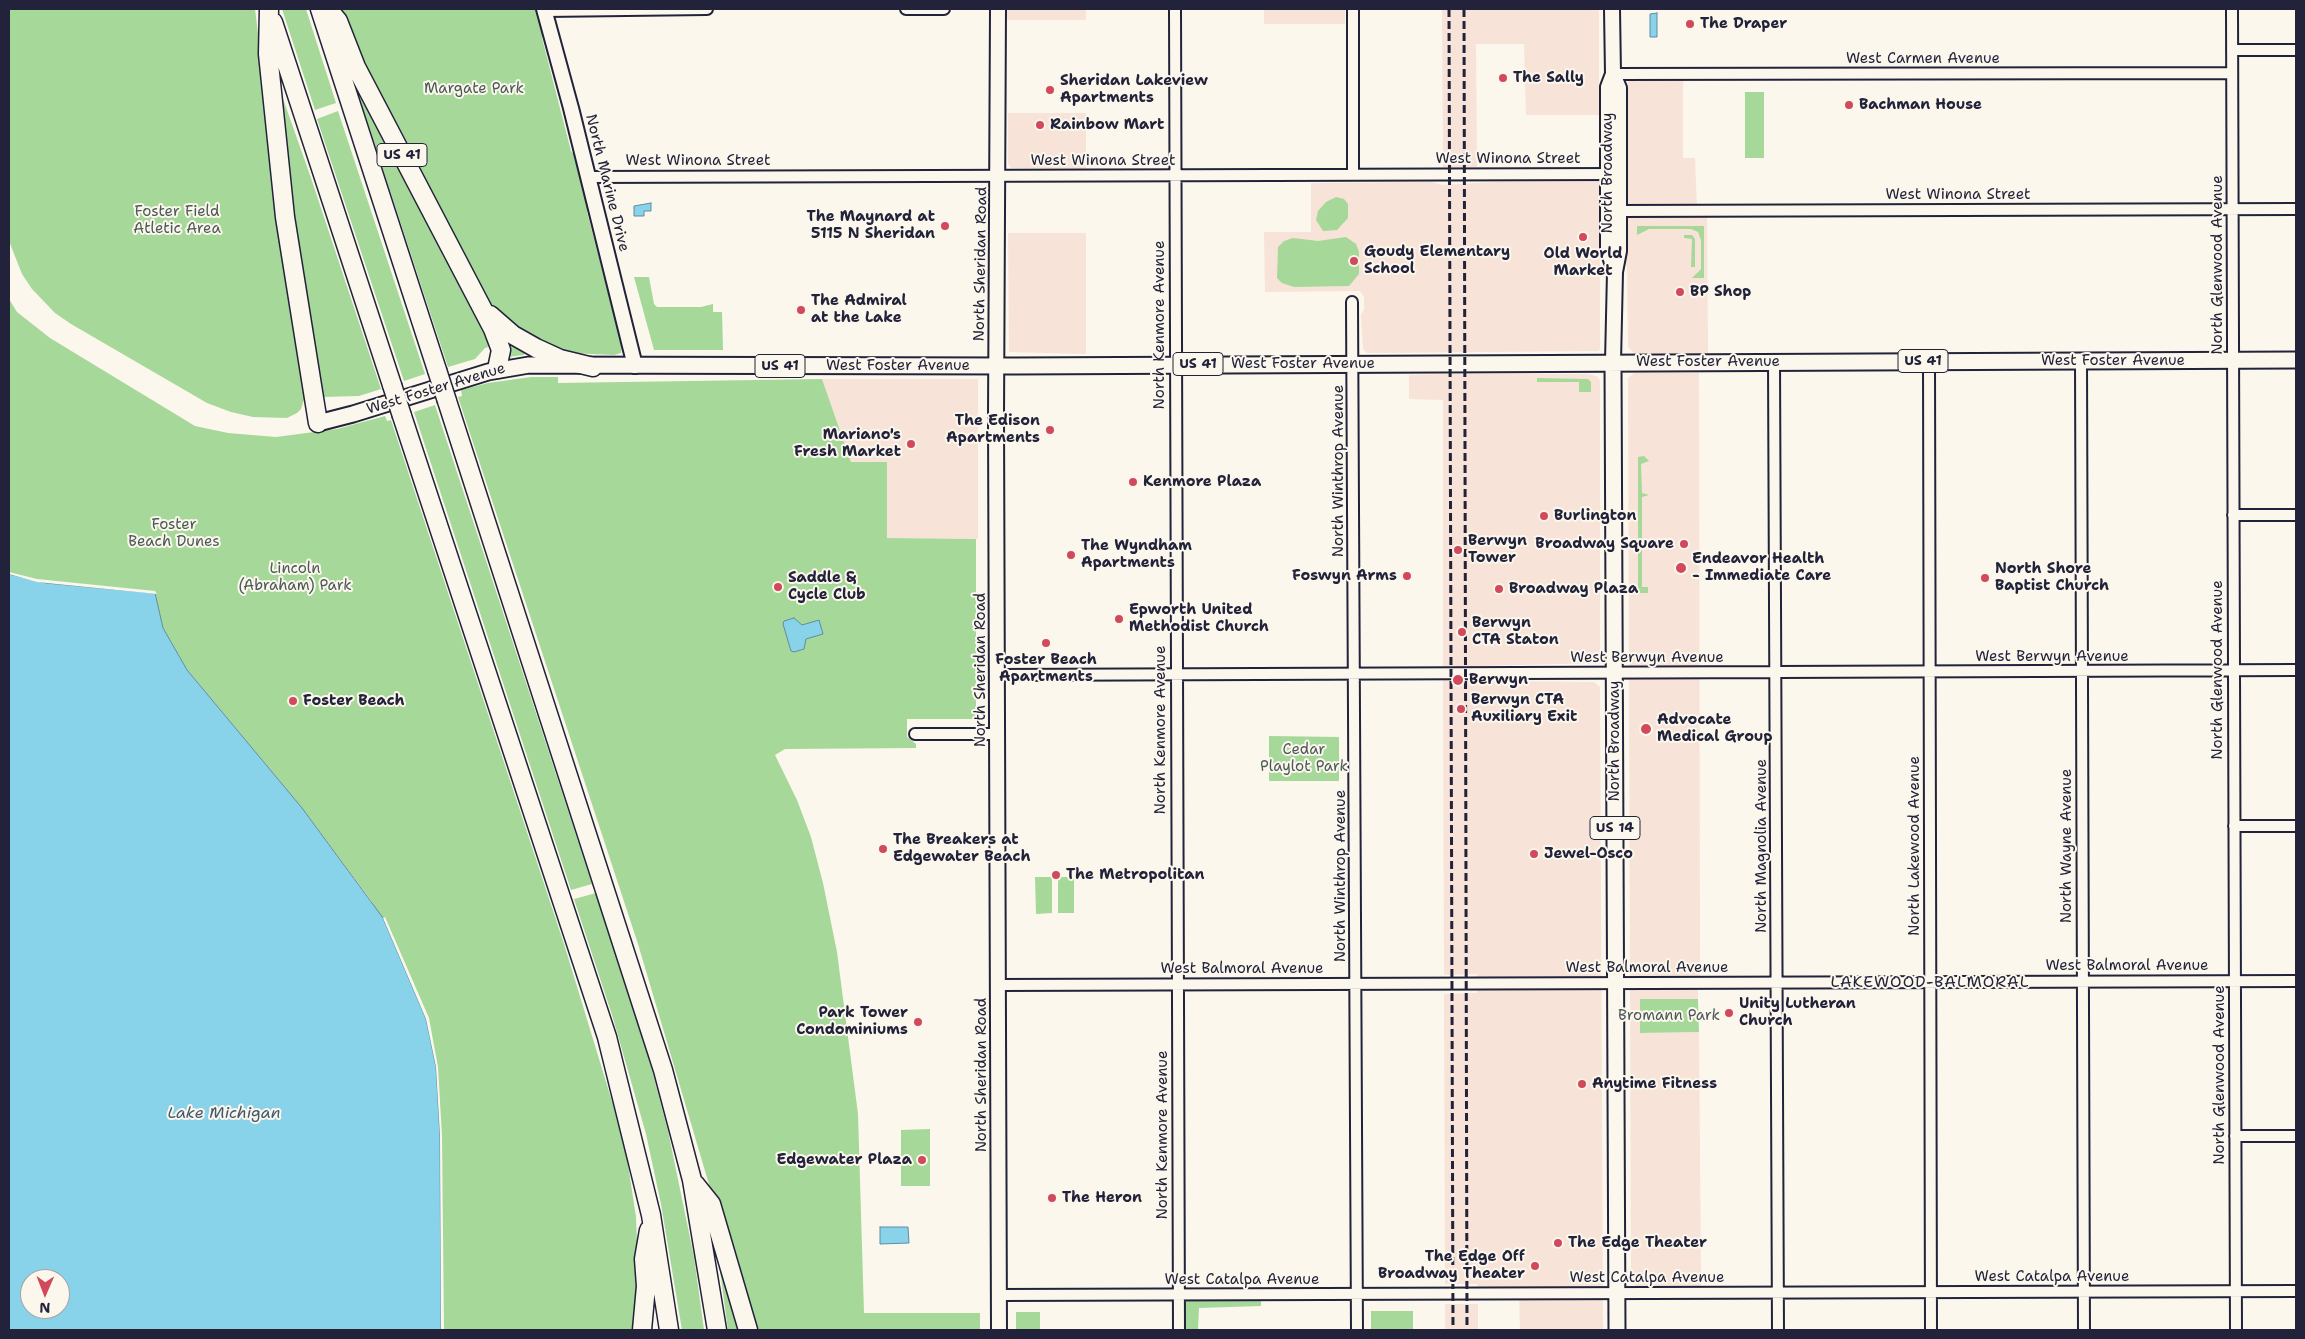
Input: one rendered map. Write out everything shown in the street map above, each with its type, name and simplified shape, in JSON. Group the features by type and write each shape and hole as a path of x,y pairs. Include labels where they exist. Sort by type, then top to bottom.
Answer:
{"highway":[{"path":"269,9 607,1038 651,1215 669,1330"},
{"name":"US 41","path":"269,9 268,54 284,208 318,423"},
{"path":"320,9 446,401 631,964 663,1070 692,1180 716,1327"},
{"name":"US 41","path":"328,9 338,20 356,67 479,301 500,324 530,345 560,359 593,366"},
{"path":"479,301 500,346 498,369"},
{"path":"692,1180 711,1204 748,1330"},
{"path":"642,1330 646,1286 644,1259 651,1215"}],"main road":[{"name":"North Sheridan Road","path":"998,9 996,366 999,1330"},
{"name":"North Broadway","path":"1612,9 1613,74 1618,88 1608,250 1615,272"},
{"name":"North Marine Drive","path":"544,10 635,366"},
{"name":"North Broadway","path":"1613,174 1619,211 1619,251 1615,272 1614,362 1617,1330"},
{"name":"West Foster Avenue","path":"318,423 498,369 536,365 996,366 2296,360"}],"street":[{"path":"544,10 707,9"},
{"path":"906,9 944,9"},
{"path":"993,9 998,9"},
{"name":"North Kenmore Avenue","path":"1175,9 1174,175 1179,1330"},
{"path":"1353,9 1353,175"},
{"name":"North Glenwood Avenue","path":"2232,9 2236,1330"},
{"path":"2232,50 2296,50"},
{"name":"West Carmen Avenue","path":"1613,74 2232,74"},
{"name":"West Winona Street","path":"587,177 1613,174"},
{"name":"West Winona Street","path":"1619,211 2296,209"},
{"name":"North Winthrop Avenue","path":"1352,302 1354,363 1357,1330"},
{"name":"North Lakewood Avenue","path":"1929,361 1931,1330"},
{"name":"North Wayne Avenue","path":"2080,361 2084,1330"},
{"name":"North Magnolia Avenue","path":"1774,362 1778,1330"},
{"path":"2233,515 2296,515"},
{"name":"West Berwyn Avenue","path":"998,675 2296,670"},
{"path":"915,734 998,734"},
{"path":"2234,826 2296,826"},
{"name":"West Balmoral Avenue","path":"998,985 2296,981"},
{"path":"2235,1136 2296,1136"},
{"name":"West Catalpa Avenue","path":"999,1295 2296,1291"}],"shaded area":[{"path":"1007,9 1086,9 1086,20 1007,20"},
{"path":"1264,9 1345,9 1345,24 1264,24"},
{"path":"1442,9 1599,9 1599,115 1526,115 1524,44 1476,44 1477,167 1443,168"},
{"path":"1628,73 1683,74 1683,158 1695,158 1697,209 1707,209 1708,353 1634,353 1628,347 1627,267 1623,259 1623,139 1627,138"},
{"path":"1008,113 1086,113 1086,169 1011,168 1008,163"},
{"path":"1600,181 1600,349 1598,351 1367,353 1363,349 1361,315 1364,309 1364,297 1360,291 1265,292 1264,232 1311,232 1311,183 1431,182 1443,185 1494,182"},
{"path":"1008,233 1086,233 1086,354 1009,352"},
{"path":"1634,373 1699,373 1700,982 1698,982 1698,999 1640,1000 1641,1033 1699,1032 1701,1286 1635,1286 1631,1280 1628,378"},
{"path":"1589,374 1598,377 1600,381 1600,658 1597,663 1443,667 1443,400 1409,399 1409,375"},
{"name":"Mariano's Fresh Market","path":"822,379 978,379 978,539 887,538 851,462"},
{"path":"1479,678 1482,681 1594,682 1600,687 1603,1330 1520,1330 1519,1291 1477,1291 1477,1284 1445,1284 1444,994 1477,993 1477,974 1444,975 1443,679"},
{"path":"1445,1304 1478,1304 1478,1330 1445,1330"}],"green space":[{"name":"Foster Field Atletic Area","path":"9,9 255,9 305,396 301,409 297,413 287,418 253,417 231,412 207,403 71,324 55,313 32,289 22,274 9,241"},
{"path":"282,9 306,9 336,103 315,110"},
{"name":"Margate Park","path":"339,9 538,9 544,34 542,38 571,151 576,157 589,206 587,212 622,346 621,353 614,355 569,353 534,341 493,310 361,58"},
{"path":"350,69 494,345 485,348 475,359 448,367"},
{"path":"1745,92 1764,92 1764,158 1745,158"},
{"path":"281,93 381,389 359,396 322,397 300,276"},
{"path":"338,111 425,374 404,381 317,119"},
{"path":"1336,197 1344,199 1348,204 1348,218 1337,230 1323,231 1316,220 1318,211 1326,202"},
{"path":"1637,226 1704,226 1704,278 1692,278 1701,269 1701,240 1698,232 1691,229 1649,229 1637,235"},
{"path":"1684,235 1692,235 1695,239 1695,267 1691,267 1692,239 1684,238"},
{"path":"1346,237 1356,244 1359,252 1359,274 1349,286 1294,287 1282,283 1277,278 1278,247 1284,241 1293,238 1318,241"},
{"path":"634,277 649,277 654,304 657,307 701,307 713,304 713,312 722,312 723,350 654,350"},
{"name":"Lincoln (Abraham) Park","path":"9,299 17,312 50,338 195,426 228,433 276,437 337,429 385,416 387,421 391,420 564,944 614,1108 627,1158 636,1217 638,1269 635,1330 441,1330 440,1154 372,902 302,808 187,670 163,628 155,594 46,583 9,574"},
{"path":"511,344 525,352 524,355 508,357 506,346"},
{"path":"531,377 558,377 558,383 822,379 851,462 887,462 887,538 976,539 976,719 907,719 907,737 916,744 916,748 785,749 775,755 797,800 811,837 823,883 837,952 858,1114 864,1313 980,1313 980,1330 752,1330 638,944 458,397 462,396 461,390 488,383"},
{"path":"1537,378 1588,379 1591,382 1591,392 1579,392 1579,382 1537,382"},
{"path":"435,405 592,884 571,890 414,412"},
{"path":"1644,456 1649,461 1641,464 1642,493 1649,495 1642,497 1642,541 1649,544 1642,546 1642,587 1648,587 1648,593 1638,593 1638,457"},
{"name":"Cedar Playlot Park","path":"1269,736 1339,737 1339,781 1269,781"},
{"path":"1035,877 1052,877 1052,913 1036,914"},
{"path":"1058,877 1074,877 1074,913 1058,913"},
{"path":"596,893 648,1055 668,1131 694,1257 704,1330 682,1330 661,1204 646,1134 613,1018 574,899"},
{"name":"Bromann Park","path":"1640,999 1698,999 1699,1032 1640,1033"},
{"path":"930,1129 930,1186 901,1186 901,1130"},
{"path":"720,1263 740,1330 728,1330"},
{"path":"1182,1300 1261,1300 1261,1306 1199,1308 1198,1330 1182,1330"},
{"path":"1371,1311 1413,1311 1413,1330 1371,1330"},
{"path":"1016,1312 1040,1312 1040,1330 1016,1330"}],"water":[{"path":"1657,13 1657,37 1650,37 1650,14"},
{"path":"651,203 651,211 644,211 644,216 634,216 634,206"},
{"name":"Lake Michigan","path":"9,574 46,583 155,593 163,628 187,670 302,808 383,918 426,1019 436,1067 440,1136 441,1330 9,1330"},
{"path":"794,618 802,625 819,620 823,634 806,639 804,649 794,652 791,651 783,624 784,621"},
{"path":"880,1227 908,1227 909,1243 880,1244"}],"pier":[{"path":"9,572 37,579 155,591 157,594 37,582 9,574"},
{"path":"385,917 429,1018 438,1067 442,1136 444,1330 441,1330 440,1136 436,1067 426,1019 383,918"}],"railway":[{"path":"1449,9 1453,1330"},
{"path":"1464,9 1467,1330"}],"place":[{"name":"The Draper","path":"1690,24"},
{"name":"The Sally","path":"1503,78"},
{"name":"Sheridan Lakeview Apartments","path":"1050,90"},
{"name":"Bachman House","path":"1849,105"},
{"name":"Rainbow Mart","path":"1040,125"},
{"name":"The Maynard at 5115 N Sheridan","path":"945,226"},
{"name":"Old World Market","path":"1583,237"},
{"name":"Goudy Elementary School","path":"1354,261"},
{"name":"BP Shop","path":"1680,292"},
{"name":"The Admiral at the Lake","path":"801,310"},
{"name":"The Edison Apartments","path":"1050,430"},
{"name":"Mariano's Fresh Market","path":"911,444"},
{"name":"Kenmore Plaza","path":"1133,482"},
{"name":"Burlington","path":"1544,516"},
{"name":"Broadway Square","path":"1684,544"},
{"name":"Berwyn Tower","path":"1458,550"},
{"name":"The Wyndham Apartments","path":"1071,555"},
{"name":"Endeavor Health - Immediate Care","path":"1681,568"},
{"name":"Foswyn Arms","path":"1407,576"},
{"name":"North Shore Baptist Church","path":"1985,578"},
{"name":"Saddle & Cycle Club","path":"778,587"},
{"name":"Broadway Plaza","path":"1499,589"},
{"name":"Epworth United Methodist Church","path":"1119,619"},
{"name":"Berwyn CTA Staton","path":"1462,632"},
{"name":"Foster Beach Apartments","path":"1046,643"},
{"name":"Berwyn","path":"1458,680"},
{"name":"Foster Beach","path":"293,701"},
{"name":"Berwyn CTA Auxiliary Exit","path":"1461,709"},
{"name":"Advocate Medical Group","path":"1646,729"},
{"name":"The Breakers at Edgewater Beach","path":"883,849"},
{"name":"Jewel-Osco","path":"1534,854"},
{"name":"The Metropolitan","path":"1056,875"},
{"name":"Unity Lutheran Church","path":"1729,1013"},
{"name":"Park Tower Condominiums","path":"918,1022"},
{"name":"Anytime Fitness","path":"1582,1084"},
{"name":"Edgewater Plaza","path":"922,1160"},
{"name":"The Heron","path":"1052,1198"},
{"name":"The Edge Theater","path":"1558,1243"},
{"name":"The Edge Off Broadway Theater","path":"1535,1266"}],"district":[{"name":"LAKEWOOD-BALMORAL","path":"1930,983"}],"park label":[{"name":"Foster Beach Dunes","path":"174,534"}]}
